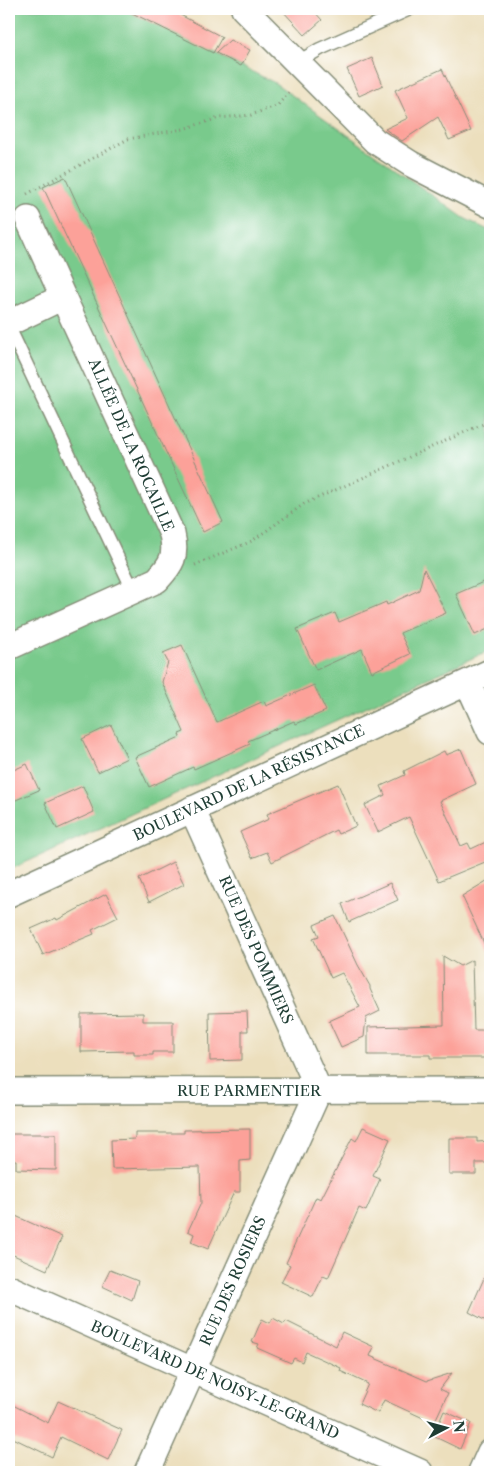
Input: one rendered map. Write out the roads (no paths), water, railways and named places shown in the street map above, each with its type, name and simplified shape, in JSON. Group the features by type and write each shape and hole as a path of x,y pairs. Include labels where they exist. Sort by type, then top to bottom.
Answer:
{"street":[{"path":"244,9 375,141 411,164 490,205"},
{"name":"ALLÉE DE LA ROCAILLE","path":"9,647 157,580 170,566 175,548 172,534 28,219"},
{"path":"9,325 63,297"},
{"name":"BOULEVARD DE LA RÉSISTANCE","path":"9,894 490,672"},
{"path":"468,683 490,732"},
{"name":"RUE DES POMMIERS","path":"192,809 319,1090"},
{"name":"RUE DES ROSIERS","path":"147,1472 319,1090"},
{"name":"RUE PARMENTIER","path":"9,1091 490,1090"},
{"name":"BOULEVARD DE NOISY-LE-GRAND","path":"9,1288 420,1472"},
{"path":"481,1472 490,1452"}],"lane":[{"path":"303,68 320,49 410,9"},
{"path":"9,325 133,590"}]}
